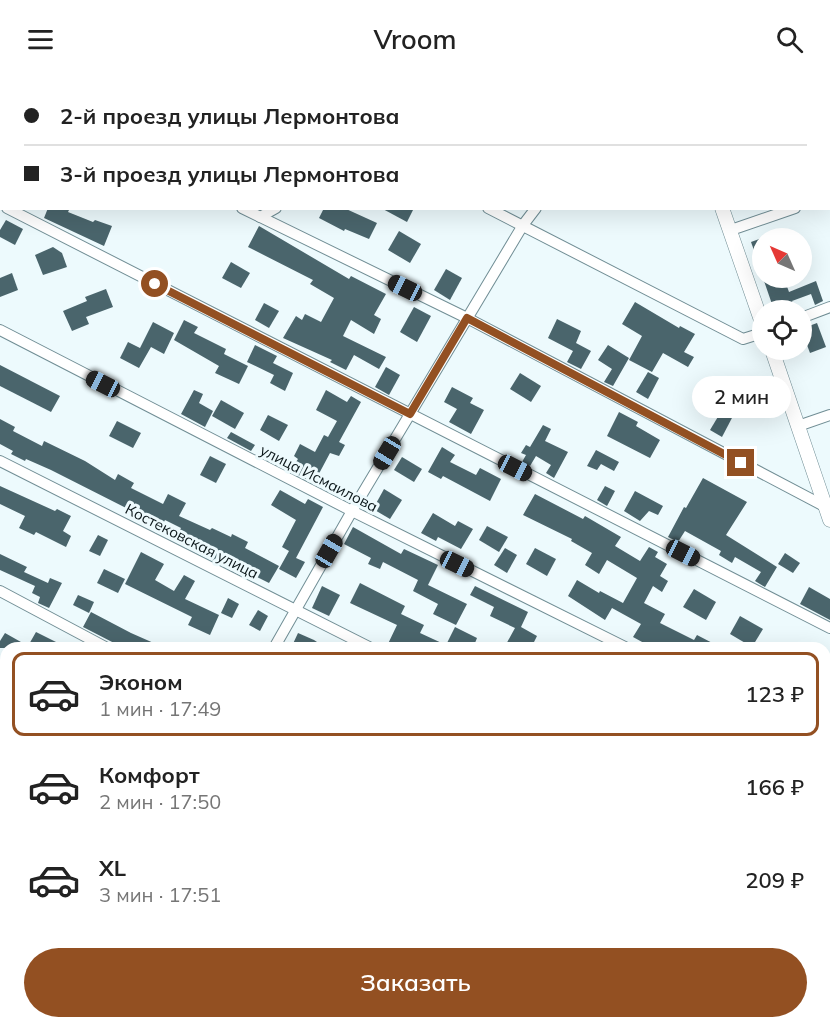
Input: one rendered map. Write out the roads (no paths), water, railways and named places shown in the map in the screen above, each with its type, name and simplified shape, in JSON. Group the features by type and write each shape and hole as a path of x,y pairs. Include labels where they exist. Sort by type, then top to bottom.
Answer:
{"street":[{"path":"11,210 830,628"},
{"path":"246,210 467,318 829,516"},
{"path":"260,217 272,210"},
{"path":"492,210 743,339 752,336"},
{"path":"277,642 352,511 523,225 534,210"},
{"path":"723,210 754,300"},
{"path":"731,230 789,210"},
{"path":"812,314 830,307"},
{"name":"улица Исмаилова","path":"0,330 352,511 615,642"},
{"path":"775,360 829,516"},
{"path":"798,426 830,415"},
{"name":"Костековская улица","path":"0,460 358,642"},
{"path":"0,591 97,642"}]}
